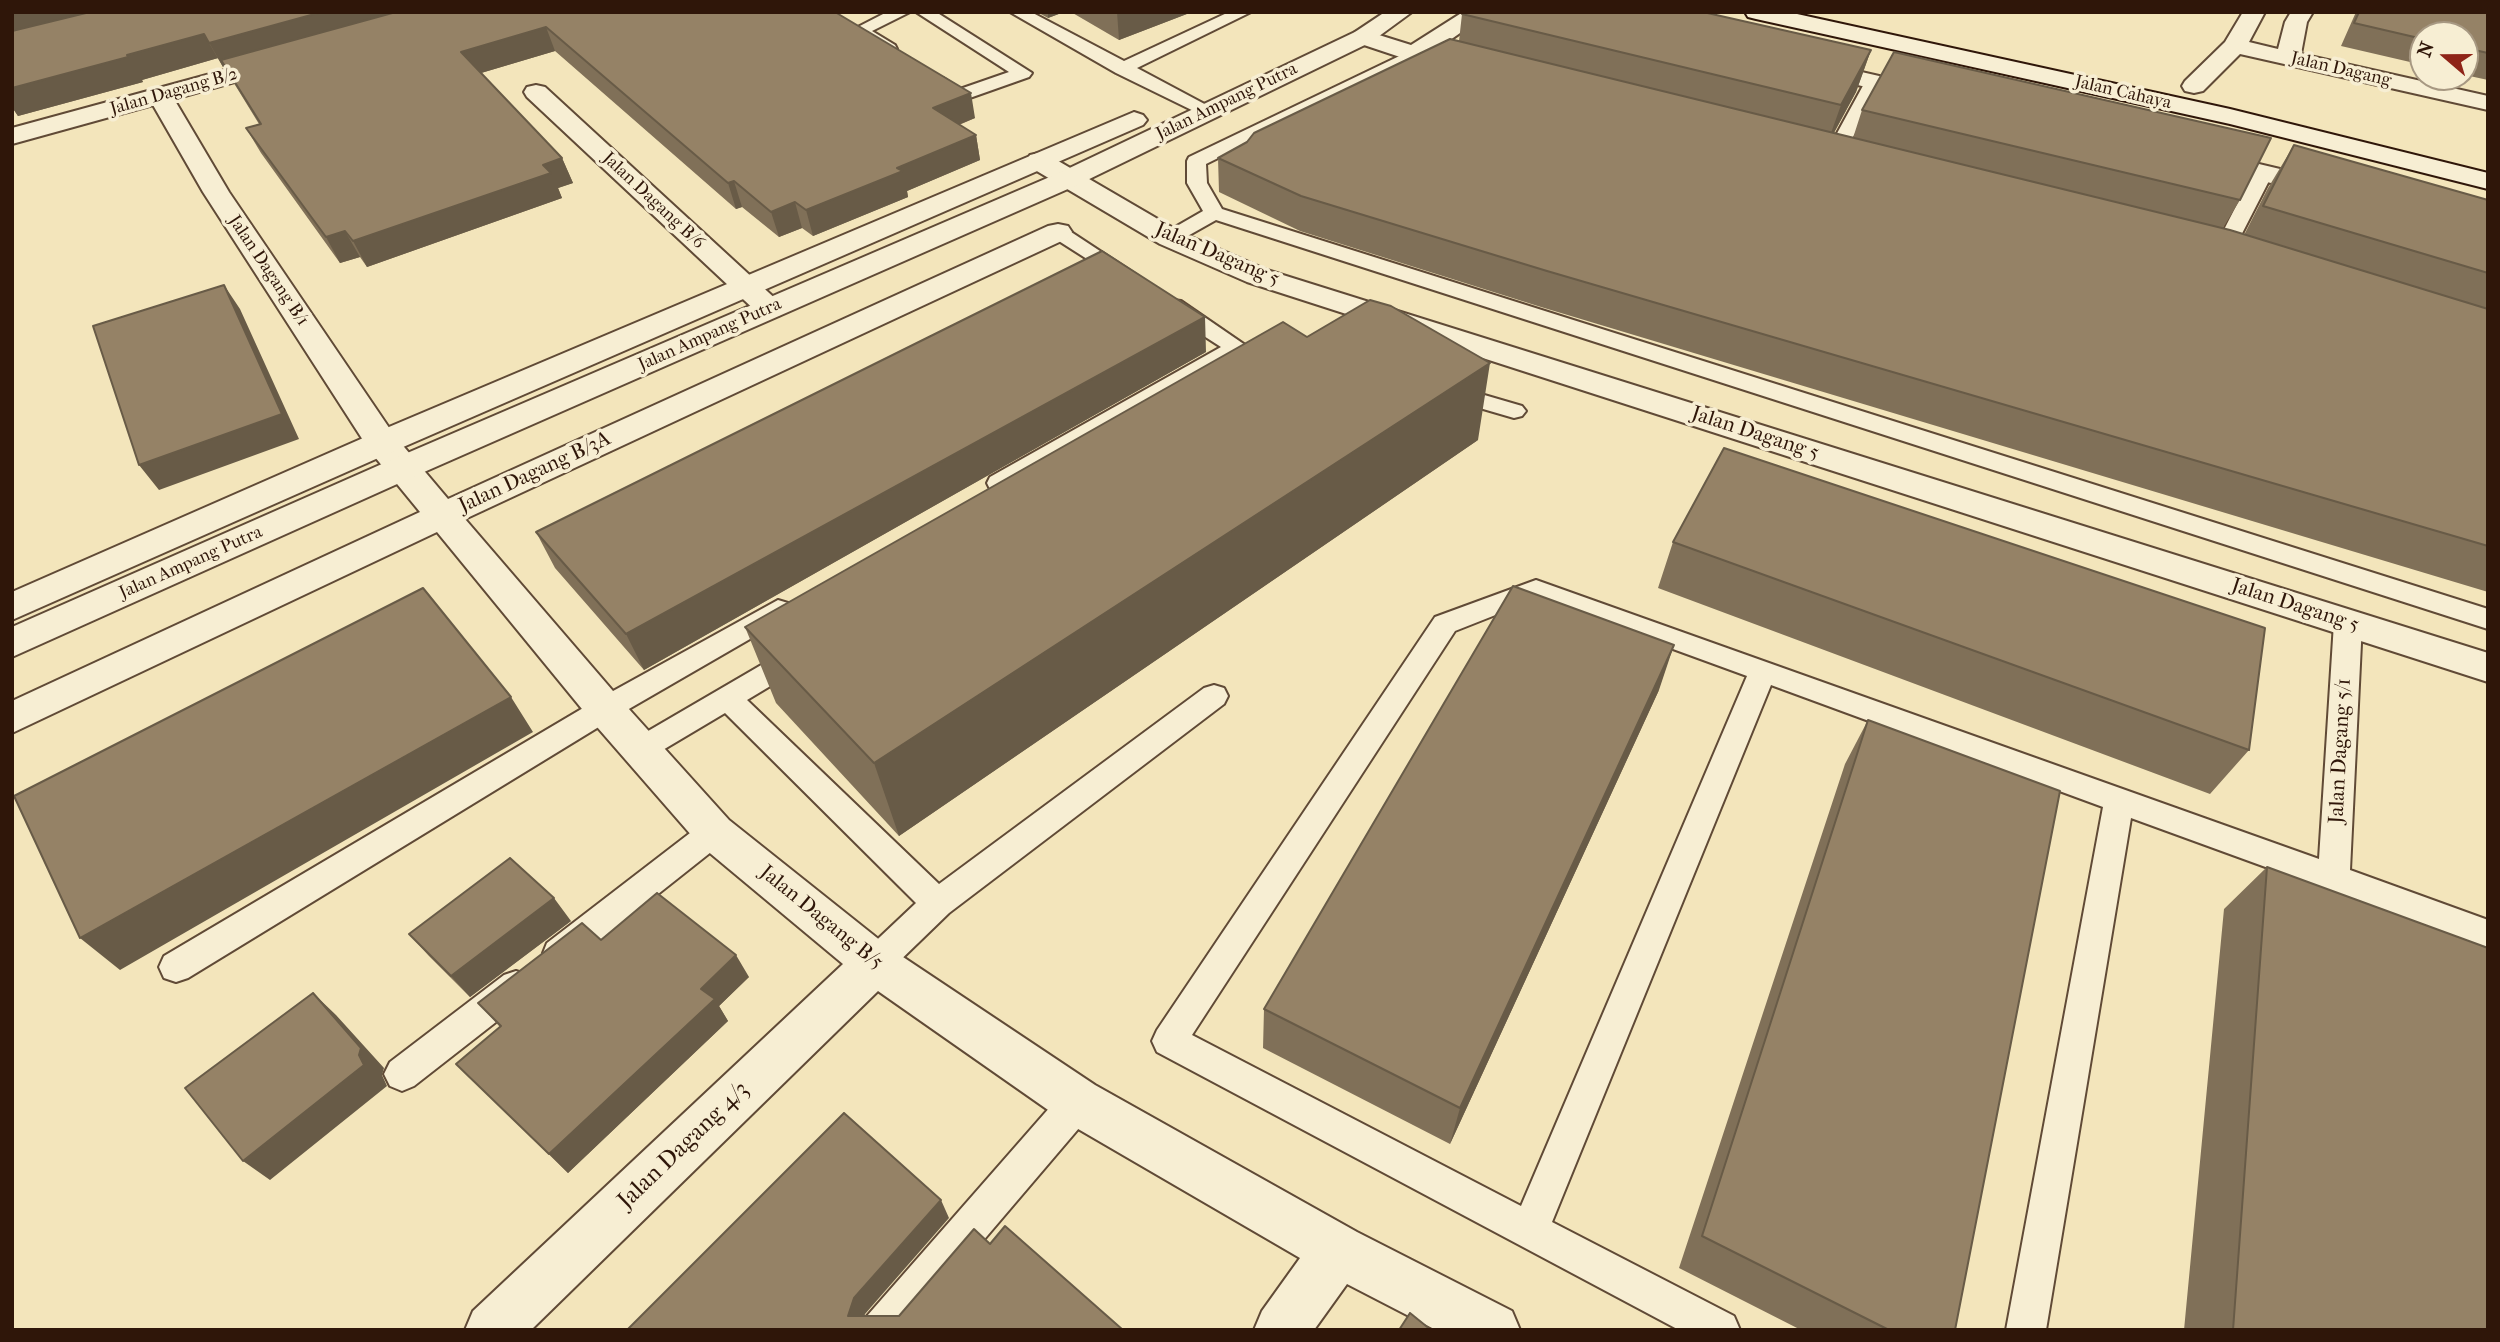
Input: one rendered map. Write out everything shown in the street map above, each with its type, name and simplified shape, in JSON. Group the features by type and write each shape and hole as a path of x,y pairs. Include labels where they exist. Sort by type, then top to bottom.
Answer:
{"street":[{"name":"Jalan Ampang Putra","path":"758,298 1039,161 1181,100 1362,12"},
{"name":"Jalan Ampang Putra","path":"12,607 392,455 758,298 1068,179 1363,37 1401,12"},
{"path":"1414,54 1479,12"},
{"name":"Jalan Cahaya","path":"1756,12 2230,117 2488,181"},
{"name":"Jalan Cahaya","path":"1855,12 2284,107"},
{"path":"2194,86 2235,46 2254,12"},
{"path":"2288,58 2296,22 2302,12"},
{"path":"1363,37 1414,54 1495,75"},
{"name":"Jalan Dagang","path":"2235,46 2488,103"},
{"name":"Jalan Dagang B/2","path":"12,136 309,54"},
{"path":"1792,63 1955,101"},
{"name":"Jalan Dagang B/6","path":"536,92 758,298"},
{"name":"Jalan Dagang B/1","path":"160,96 216,192 392,455"},
{"path":"1805,153 1858,166"},
{"path":"2184,154 2355,196"},
{"name":"Jalan Dagang 5","path":"1039,161 1170,238 1270,280 2488,668"},
{"name":"Jalan Dagang B/3A","path":"12,718 441,516 1058,232"},
{"path":"2193,250 2233,261"},
{"name":"Jalan Ampang Putra","path":"12,643 392,455"},
{"name":"Jalan Dagang B/5","path":"392,455 605,709 714,832 876,963 1078,1102 1338,1251 1493,1330"},
{"name":"Jalan Dagang 4/3","path":"492,1330 876,963"},
{"path":"1281,1330 1338,1251"}],"lane":[{"path":"902,12 860,30 904,59"},
{"path":"924,12 1023,73 958,96 925,74"},
{"path":"1018,12 1206,113"},
{"path":"1122,69 1243,12"},
{"path":"1414,54 1196,161 1198,183 1214,213 2488,619"},
{"path":"1832,159 1874,82"},
{"path":"2233,261 2263,173"},
{"path":"1170,238 1214,213"},
{"path":"975,497 1237,347 1058,232"},
{"path":"1423,384 1514,411"},
{"path":"1720,1330 1169,1041 1444,624 1536,589 2488,934"},
{"path":"176,967 605,709 796,600"},
{"name":"Jalan Dagang 5/1","path":"2334,878 2348,623"},
{"path":"641,749 822,641"},
{"path":"1530,1230 1763,671"},
{"path":"876,963 937,903 1214,696"},
{"path":"727,698 937,903"},
{"path":"2026,1330 2119,801"},
{"path":"402,1074 714,832"},
{"path":"881,1330 1078,1102"}],"building":[{"path":"90,12 322,12 209,43 204,34 12,88 12,31"},
{"path":"396,12 835,12 971,93 933,108 976,135 897,168 903,171 806,210 795,202 771,212 734,181 728,183 546,27 461,52 562,158 543,165 551,173 353,241 345,231 326,237 246,128 261,124 221,60"},
{"path":"1703,12 1871,50 1841,105 1462,14"},
{"path":"2359,12 2488,12 2488,53 2479,51 2479,21 2409,21 2409,36 2354,23"},
{"path":"1450,39 2230,230 2488,309 2488,546 1547,271 1301,196 1218,158 1247,142 1254,133"},
{"path":"1894,52 2271,138 2240,200 1862,110"},
{"path":"2294,145 2488,200 2488,273 2263,206"},
{"path":"1102,251 1205,317 626,634 536,532"},
{"path":"224,285 282,414 139,465 93,326"},
{"path":"1370,300 1391,306 1490,363 874,763 745,627 1283,322 1307,337"},
{"path":"1724,448 2265,628 2249,750 1673,542"},
{"path":"1513,586 1674,645 1460,1108 1264,1009"},
{"path":"423,588 511,697 80,938 14,796"},
{"path":"1868,720 2060,791 1955,1330 1889,1330 1702,1236"},
{"path":"510,858 554,898 451,976 409,934"},
{"path":"2267,867 2488,948 2488,1330 2233,1330"},
{"path":"657,893 736,955 701,989 715,999 549,1154 456,1064 501,1026 478,1003 582,923 601,940"},
{"path":"313,993 361,1048 359,1055 364,1065 243,1161 185,1088"},
{"path":"844,1113 941,1200 854,1298 848,1316 899,1316 974,1229 990,1244 1005,1226 1123,1330 627,1330"},
{"path":"1410,1313 1431,1330 1399,1330"}]}
